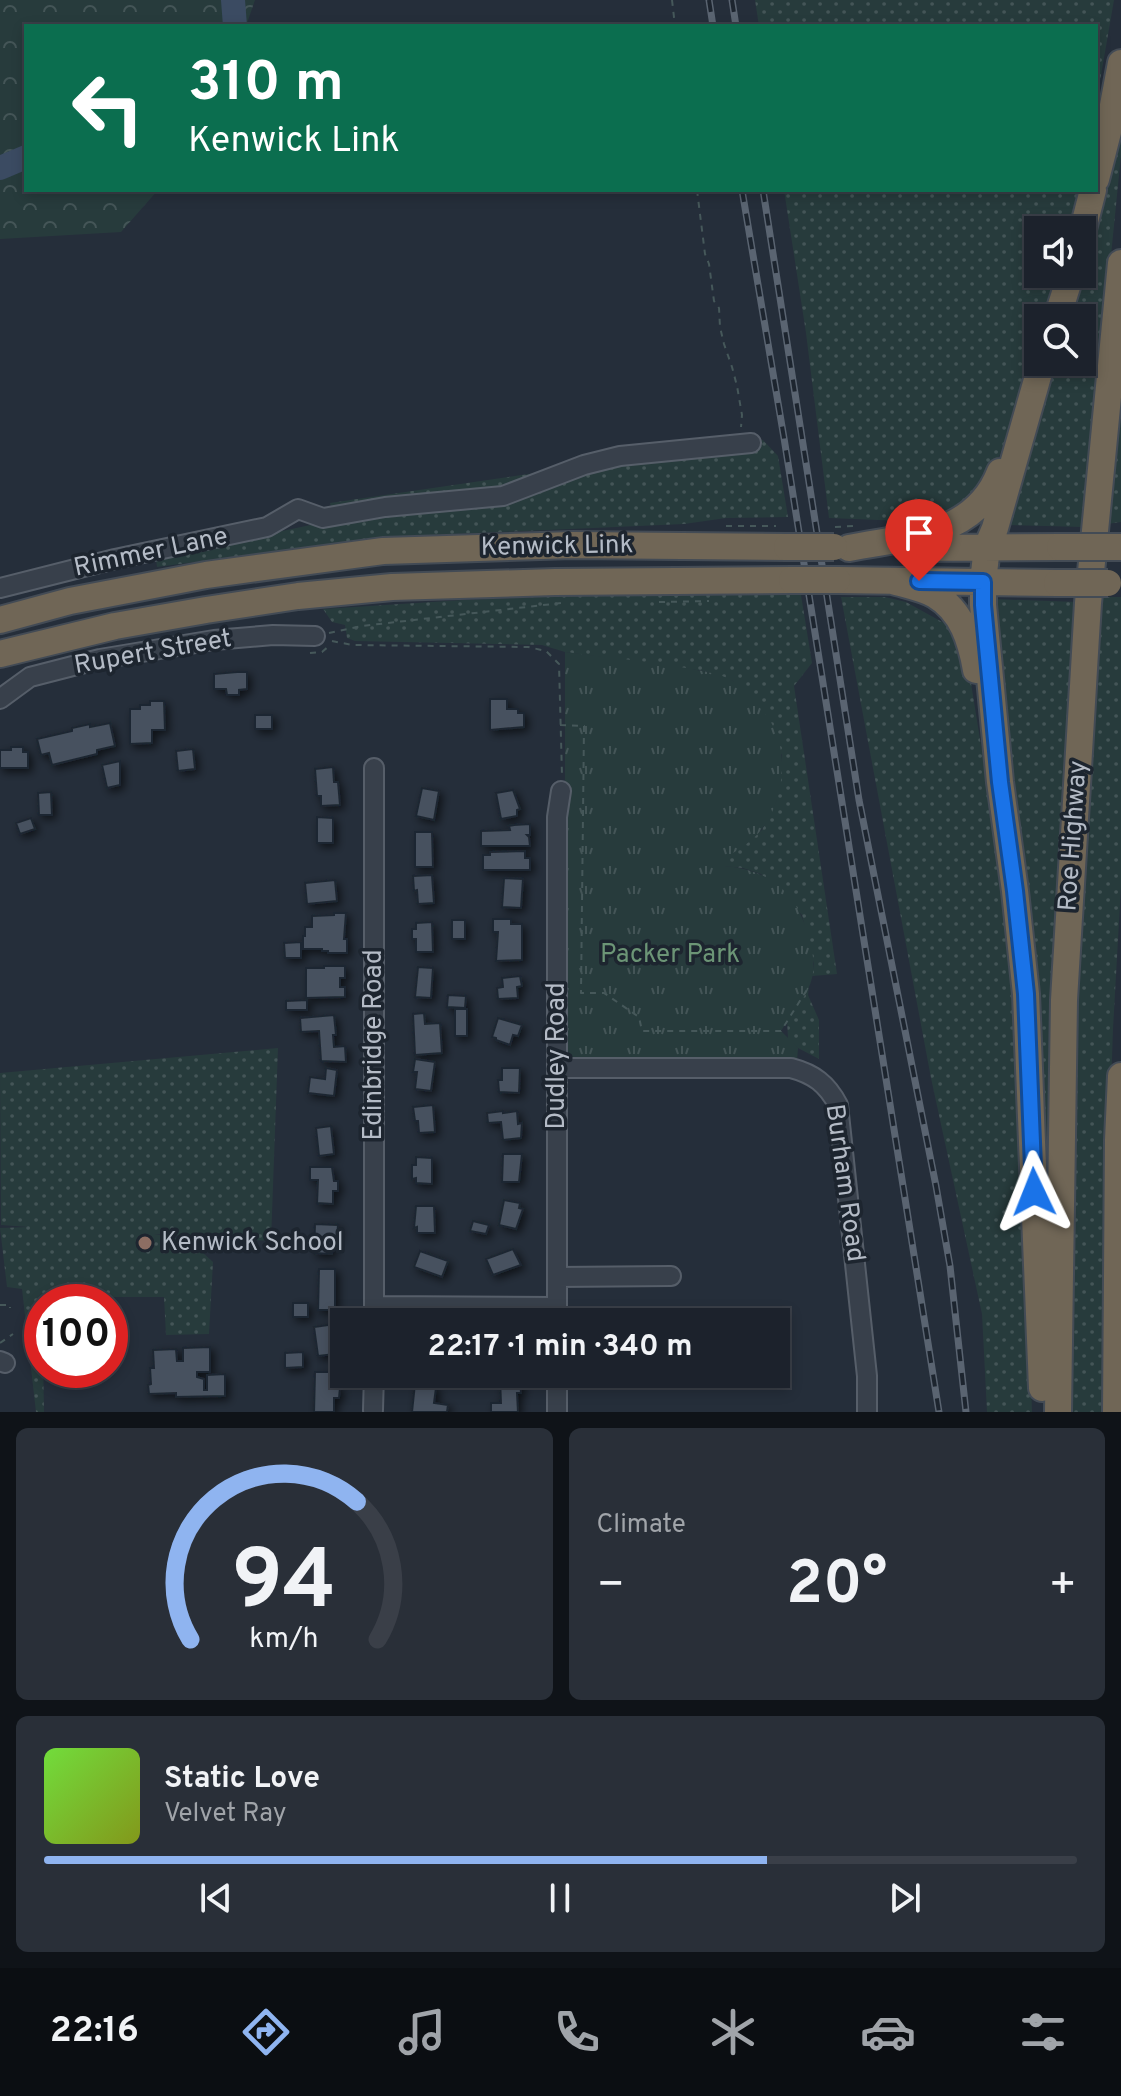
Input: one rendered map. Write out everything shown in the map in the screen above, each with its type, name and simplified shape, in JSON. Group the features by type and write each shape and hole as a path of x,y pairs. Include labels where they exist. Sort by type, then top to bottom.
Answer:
{"highway":[{"path":"1098,171 1121,63"},
{"path":"1086,216 1092,192"},
{"name":"Roe Highway","path":"1058,1412 1064,1000 1088,603 1121,263"},
{"path":"1038,376 987,547 983,605 1000,782 1026,994 1043,1412"},
{"path":"842,547 936,530 970,515 995,486 1033,390"},
{"name":"Kenwick Link","path":"0,620 70,601 206,575 383,551 573,545 1121,547"},
{"name":"Kenwick Link","path":"0,654 115,626 221,607 392,587 792,580 1121,583"},
{"path":"893,581 934,594 957,616 966,630 972,646 988,752 1000,782"},
{"path":"1116,1412 1121,1076"}],"street":[{"name":"Rimmer Lane","path":"0,588 115,559 267,527 298,509 323,518 385,507 503,496 584,465 620,456 746,443"},
{"name":"Rupert Street","path":"0,699 30,677 100,659 214,640 273,635 323,638"},
{"name":"Edinbridge Road","path":"374,768 374,1308"},
{"name":"Dudley Road","path":"557,1308 557,817 561,791"},
{"name":"Burham Road","path":"557,1068 791,1068 808,1072 832,1092 838,1105 867,1376 867,1412"},
{"path":"557,1277 671,1276"},
{"path":"373,1410 374,1388"},
{"path":"557,1388 557,1412"}],"path":[{"path":"672,0 675,24"},
{"path":"697,192 714,301 719,308 720,327 737,386 746,443"},
{"path":"655,602 699,603 717,600"},
{"path":"323,638 362,626 572,602"},
{"path":"323,638 352,645 528,647 546,651 559,664 561,791"},
{"path":"560,725 584,726 581,993 604,993 639,1017 642,1031 781,1031 808,988"},
{"path":"0,1305 10,1305 10,1308"},
{"path":"0,1343 13,1334"}],"green space":[{"path":"0,0 255,0 247,24 24,24 24,192 156,192 121,232 0,239"},
{"path":"755,0 1114,0 1098,92 1098,24 759,24"},
{"path":"1121,132 1084,527 1007,525 1049,376 1096,376 1096,304 1071,304 1076,288 1096,288 1096,218"},
{"path":"784,192 1078,192 1072,216 1024,216 1024,288 1056,288 1052,304 1024,304 1024,376 1028,376 986,485 950,513 931,519 829,518"},
{"path":"1121,391 1121,522 1107,524"},
{"path":"763,440 778,456 788,517 385,537 157,567 156,558 334,520 330,503"},
{"path":"793,587 794,595 801,595 812,663 794,686 837,974 812,976 814,964 802,915 761,874 723,866 722,859 762,830 776,802 782,755 733,681 704,671 565,652 542,645 355,641 347,638 345,625 332,622 323,609 463,600"},
{"path":"841,597 885,597 906,602 944,623 947,621 966,652 983,758 990,774 1016,963 1032,1412 987,1412 982,1314 931,1078"},
{"path":"1101,597 1121,597 1121,886 1103,1320 1103,1412 1070,1412 1075,1050"},
{"path":"992,599 1077,602 1062,811 1046,1202"},
{"name":"Packer Park","path":"565,652 722,676 733,681 771,722 781,752 779,793 757,835 723,859 724,866 756,873 780,887 805,924 813,955 812,978 781,1031 798,1048 797,1061 575,1061 565,1047"},
{"path":"809,986 808,995 819,1020 819,1059 788,1039 787,1020"},
{"name":"Kenwick School","path":"278,1048 271,1241 154,1234 190,1241 213,1262 209,1334 166,1335 164,1297 128,1297 128,1284 24,1284 24,1307 22,1289 7,1287 0,1228 29,1227 1,1225 0,1073"},
{"name":"Kenwick School","path":"33,1388 44,1388 44,1412 36,1412"}],"building":[{"path":"247,672 247,689 239,690 239,695 227,695 226,689 214,689 214,674"},
{"path":"490,699 507,699 507,709 518,709 518,713 524,713 524,727 490,730"},
{"path":"150,701 164,701 165,730 152,730 152,743 130,744 130,709 150,705"},
{"path":"255,715 272,715 272,729 255,729"},
{"path":"110,723 115,746 97,750 97,754 52,765 49,753 41,755 37,739 90,724 90,727"},
{"path":"11,747 23,747 23,752 28,752 28,768 0,768 0,750 11,750"},
{"path":"193,749 195,769 178,771 176,751"},
{"path":"120,761 120,785 107,788 102,765"},
{"path":"333,767 340,805 321,806 315,769"},
{"path":"422,788 439,791 434,820 416,816"},
{"path":"513,790 520,809 517,816 501,819 496,793"},
{"path":"51,792 52,815 39,815 38,793"},
{"path":"317,817 333,818 333,843 317,843"},
{"path":"31,818 35,829 20,834 16,823"},
{"path":"530,824 530,835 527,835 530,846 481,846 481,831 510,830 509,826"},
{"path":"415,832 432,832 433,867 415,867"},
{"path":"525,851 525,858 530,858 530,870 483,870 483,855"},
{"path":"432,875 434,903 418,904 413,876"},
{"path":"504,878 523,879 521,908 502,907"},
{"path":"335,880 337,901 307,904 305,883"},
{"path":"346,913 344,939 347,939 347,953 303,949 305,927 312,927 312,916"},
{"path":"493,919 511,919 511,924 522,924 522,960 496,961 498,932 493,932"},
{"path":"452,920 465,920 465,939 452,939"},
{"path":"432,922 433,952 416,952 412,929 416,929 416,923"},
{"path":"301,942 301,958 285,958 284,943"},
{"path":"345,966 345,978 340,978 340,987 345,987 345,997 306,998 306,968"},
{"path":"418,967 433,968 431,998 415,997"},
{"path":"520,976 522,986 517,987 518,998 498,999 497,988 503,987 502,978"},
{"path":"448,995 466,996 465,1008 447,1007"},
{"path":"307,1000 307,1010 286,1010 286,1001"},
{"path":"455,1009 467,1009 467,1036 455,1036"},
{"path":"424,1013 425,1024 440,1023 442,1053 415,1055 413,1014"},
{"path":"334,1015 334,1047 345,1046 346,1062 321,1061 319,1031 301,1032 300,1018"},
{"path":"498,1018 522,1025 518,1036 513,1035 510,1045 492,1037"},
{"path":"415,1059 435,1062 431,1091 415,1089"},
{"path":"326,1068 337,1070 334,1096 308,1093 310,1077 325,1079"},
{"path":"502,1068 520,1068 519,1093 499,1092 498,1080 502,1080"},
{"path":"433,1105 435,1132 419,1133 413,1107"},
{"path":"517,1111 518,1124 522,1123 521,1138 503,1140 501,1122 488,1123 487,1113"},
{"path":"331,1126 334,1154 319,1156 316,1128"},
{"path":"503,1154 522,1154 519,1182 502,1182"},
{"path":"416,1157 432,1158 432,1184 416,1183 416,1178 412,1179 412,1165 416,1165"},
{"path":"310,1167 332,1167 334,1181 338,1181 338,1191 333,1191 333,1204 317,1203 318,1180 310,1180"},
{"path":"504,1200 520,1203 519,1208 523,1209 516,1229 499,1225"},
{"path":"416,1206 434,1206 435,1233 417,1233 417,1227 414,1228"},
{"path":"473,1221 489,1225 486,1234 470,1231"},
{"path":"315,1224 338,1225 332,1254 314,1253"},
{"path":"513,1249 521,1265 493,1275 486,1259"},
{"path":"420,1251 448,1261 442,1277 414,1267"},
{"path":"319,1269 335,1269 335,1308 318,1310"},
{"path":"293,1303 308,1303 308,1317 293,1317"},
{"path":"330,1325 330,1355 318,1356 314,1327"},
{"path":"210,1347 210,1372 197,1372 197,1377 204,1379 204,1390 207,1390 207,1375 225,1374 225,1396 149,1394 150,1368 154,1368 153,1350 176,1349 177,1361 183,1361 183,1348"},
{"path":"303,1352 303,1367 285,1368 285,1353"},
{"path":"315,1372 330,1372 330,1388 340,1388 339,1398 334,1398 334,1412 314,1412"},
{"path":"415,1388 436,1388 434,1403 448,1405 447,1412 412,1412"},
{"path":"500,1388 521,1388 521,1393 517,1393 518,1412 491,1412 491,1403 501,1403"}],"waterway":[{"path":"233,0 235,24"},
{"path":"0,168 24,158"}],"railway":[{"path":"709,0 713,24"},
{"path":"732,0 736,24"},
{"path":"742,192 939,1412"},
{"path":"763,192 859,800 950,1266 966,1412"}],"place":[{"name":"Kenwick School","path":"145,1243"}],"route":[{"path":"919,581 983,582 1000,782 1026,994 1034,1192"}]}
